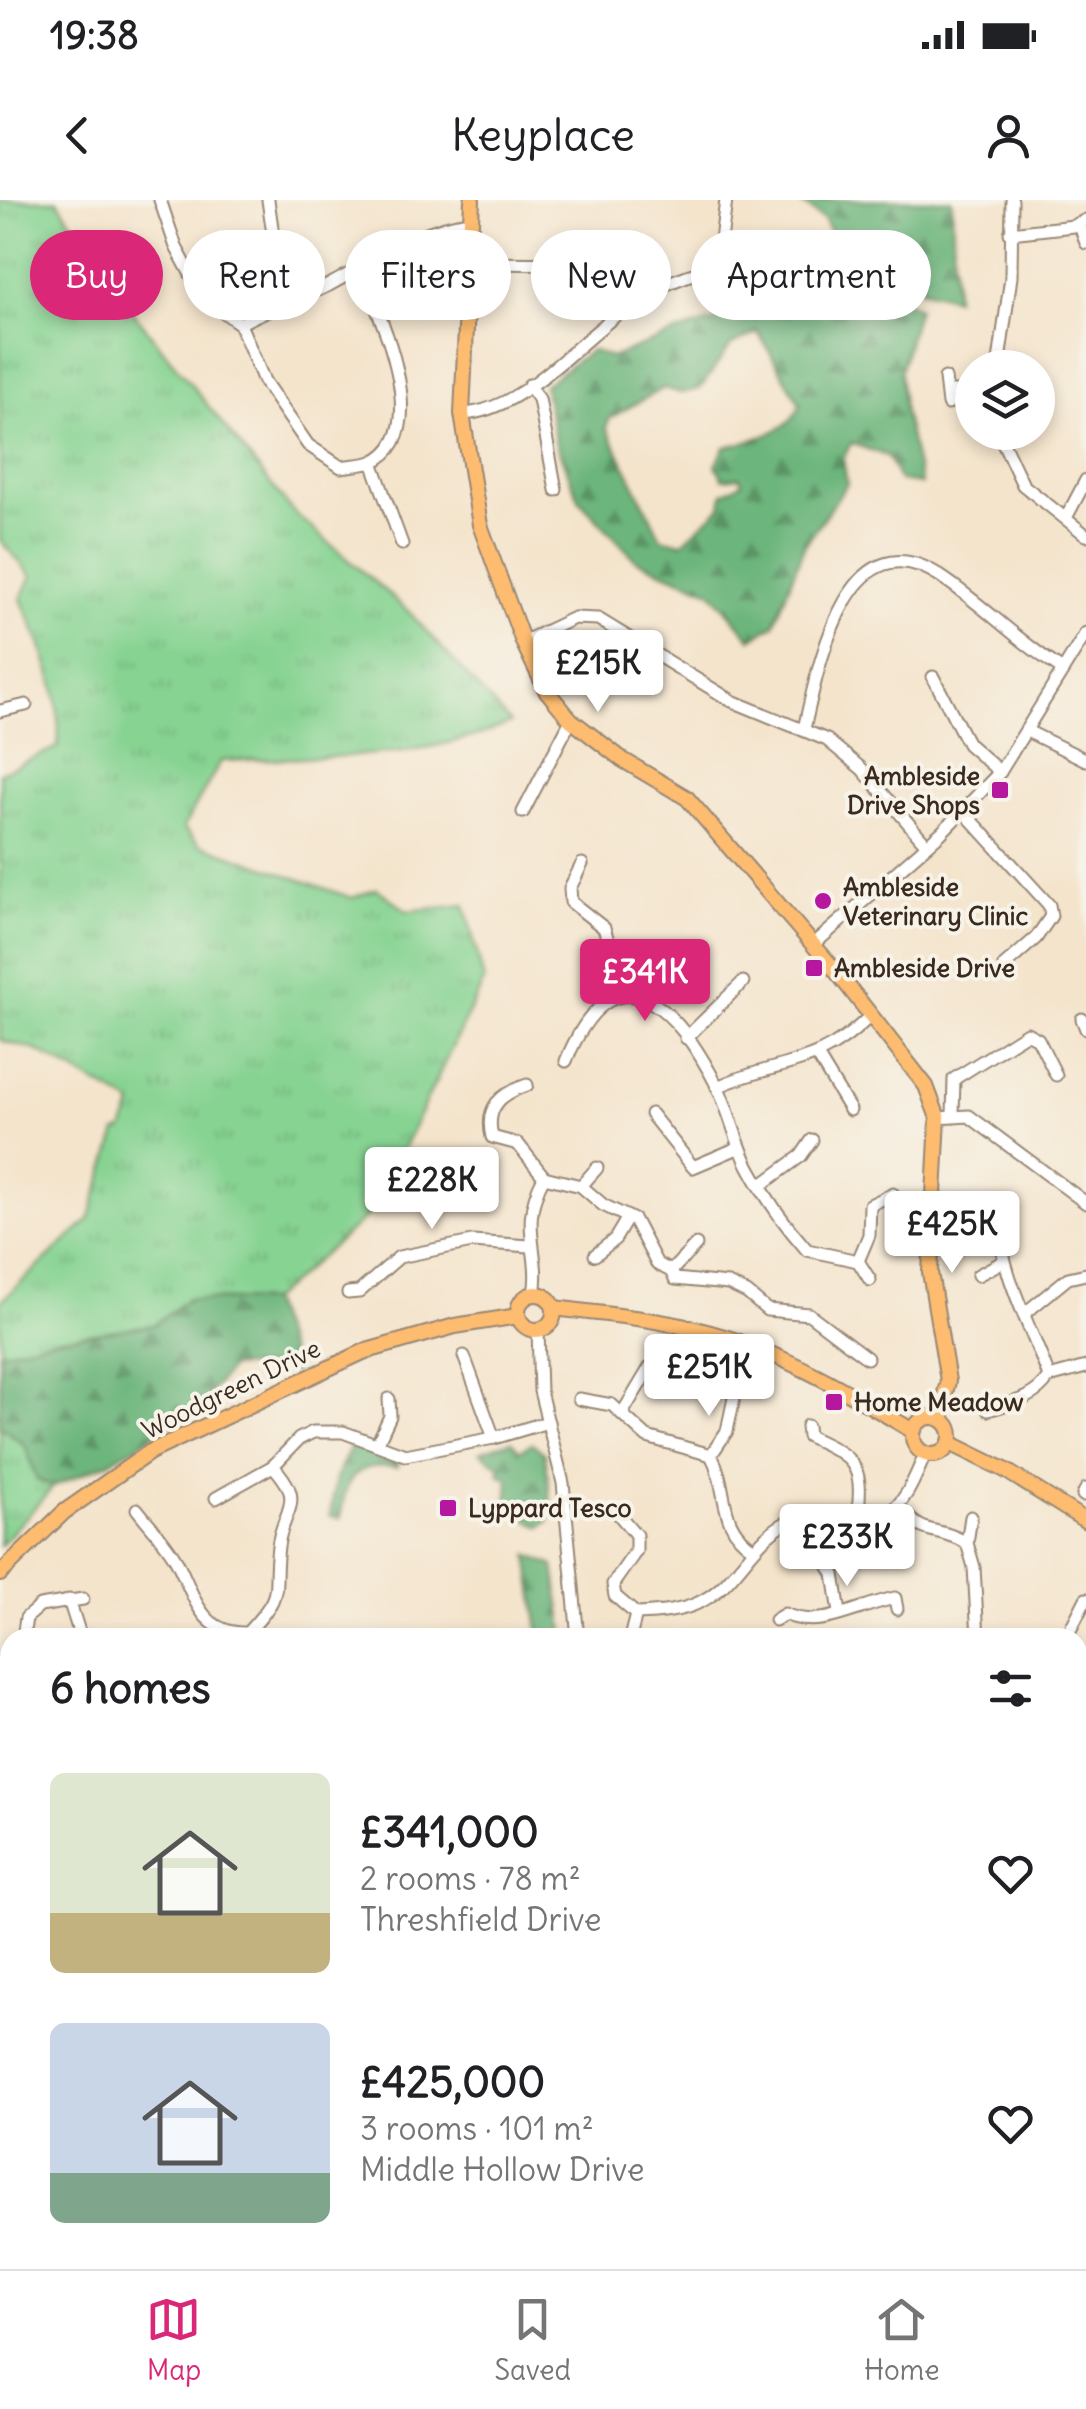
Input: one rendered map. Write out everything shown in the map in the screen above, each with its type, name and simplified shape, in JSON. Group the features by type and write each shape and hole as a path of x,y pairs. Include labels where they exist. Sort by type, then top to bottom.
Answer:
{"main road":[{"path":"471,230 472,200"},
{"path":"466,320 462,414 480,525 523,642 546,690 571,720 623,760 687,798 813,945 946,1116 930,1272 948,1381 938,1418"},
{"path":"554,1308 550,1322 538,1330 526,1326 518,1316 520,1303 534,1294 545,1296 554,1308 660,1322 726,1338 839,1386 912,1431"},
{"name":"Woodgreen Drive","path":"0,1574 64,1512 150,1452 362,1352 455,1326 518,1316"},
{"path":"926,1417 938,1418 952,1433 950,1443 936,1456 926,1455 913,1442 912,1431 926,1417"},
{"path":"950,1443 1005,1470 1086,1522"}],"street":[{"path":"160,200 176,247 203,297 240,324 264,381 308,445 341,467 372,462 398,433 399,392 382,320"},
{"path":"268,200 272,230"},
{"path":"722,230 726,200"},
{"path":"1001,350 1011,277 1012,200"},
{"path":"432,230 471,222"},
{"path":"1010,233 1083,222 1086,243"},
{"path":"462,414 492,411 632,303 691,275"},
{"path":"240,324 249,320"},
{"path":"945,378 948,398 955,396"},
{"path":"529,384 539,399 556,490"},
{"path":"1007,450 1024,484 1086,535"},
{"path":"372,462 402,544"},
{"path":"1066,518 1086,480"},
{"path":"804,729 846,596 864,576 886,564 912,563 938,574 1031,650 1063,670"},
{"path":"523,642 574,618 598,620 732,701 826,740 862,769 927,845"},
{"path":"813,945 964,812 1000,772 1029,732 1086,633"},
{"path":"933,683 968,744 1000,772"},
{"path":"0,711 26,704"},
{"path":"523,812 571,720"},
{"path":"1029,732 1086,760"},
{"path":"964,812 1050,905 1051,916 1036,938 1004,966"},
{"path":"582,864 570,888 571,902 604,928 625,994"},
{"path":"686,1038 743,982"},
{"path":"566,1061 581,1025 599,1003 625,994 651,1000 686,1038 717,1087 760,1186 807,1250 858,1260 870,1280"},
{"path":"717,1087 762,1069 818,1057 870,1016"},
{"path":"1056,1075 1038,1039 1027,1033 954,1079 946,1116 969,1116 1086,1203"},
{"path":"818,1057 850,1110"},
{"path":"527,1085 509,1091 495,1103 492,1137 518,1144 544,1177 581,1186 603,1205 640,1225 657,1264 672,1271 675,1280 728,1284 747,1292 767,1310 794,1307 823,1322 868,1358"},
{"path":"651,1114 693,1166 740,1147"},
{"path":"760,1186 801,1156 812,1140"},
{"path":"581,1186 598,1168"},
{"path":"534,1294 530,1246 535,1193 544,1177"},
{"path":"858,1260 868,1235 870,1205 894,1194"},
{"path":"594,1255 614,1239 628,1217"},
{"path":"998,1221 1004,1261 1049,1377"},
{"path":"348,1293 359,1292 399,1257 472,1242 530,1246"},
{"path":"672,1271 696,1245"},
{"path":"978,1274 1004,1261"},
{"path":"1024,1314 1068,1278 1086,1274"},
{"path":"538,1330 540,1392 563,1483 577,1628"},
{"path":"464,1356 494,1438"},
{"path":"622,1412 650,1367"},
{"path":"988,1410 1000,1401 1042,1388 1049,1377 1086,1367"},
{"path":"711,1455 732,1417 735,1394"},
{"path":"378,1442 390,1416 389,1399"},
{"path":"579,1399 622,1412 648,1438 711,1455"},
{"path":"216,1498 273,1466 299,1439 313,1432 342,1432 405,1455 494,1438 548,1422"},
{"path":"806,1426 808,1436 843,1452 854,1464 860,1479 857,1518"},
{"path":"711,1455 722,1480 726,1518 732,1531 753,1548"},
{"path":"636,1614 698,1603 732,1576 753,1548 785,1522 816,1512 872,1520 898,1506 926,1455"},
{"path":"253,1628 278,1590 277,1552 292,1508 291,1493 273,1466"},
{"path":"898,1506 925,1532 952,1534 967,1542"},
{"path":"137,1509 175,1558 196,1606 211,1625 222,1628"},
{"path":"620,1516 636,1535 636,1551 612,1584 615,1596 636,1614"},
{"path":"800,1516 834,1574 840,1613"},
{"path":"972,1517 967,1542 974,1568 977,1628"},
{"path":"780,1613 805,1622 894,1598 897,1609"},
{"path":"24,1628 26,1618 40,1606 76,1599 80,1628"},
{"path":"1071,1628 1086,1599"},
{"path":"632,1628 636,1614"}],"green space":[{"path":"0,200 57,200 77,230 30,230 30,320 139,320 293,512 407,610 510,723 476,736 405,751 221,761 183,828 199,844 352,898 377,889 407,911 465,905 484,981 373,1211 270,1301 188,1299 153,1325 55,1339 1,1353 0,1302 89,1220 117,1132 123,1130 133,1104 36,1050 0,1040 0,773 58,747 59,727 50,671 21,599 32,576 0,540"},
{"path":"797,200 952,200 955,298 931,292 931,230 829,230 825,220"},
{"path":"718,320 915,320 900,372 904,413 921,484 900,481 887,456 851,443 843,459 847,484 804,546 774,625 751,639 711,591 637,561 580,501 556,444 544,385 591,350 611,358","holes":["758,332 800,404 796,414 758,438 725,447 716,465 723,479 740,477 742,483 723,493 721,507 682,543 661,538 606,427 610,418 664,388 681,393 700,389 731,345"]},
{"path":"188,1299 270,1301 296,1373 264,1366 231,1367 198,1408 110,1462 54,1486 37,1480 25,1445 0,1426 0,1352 55,1339 153,1325"},
{"path":"0,1426 25,1445 37,1480 54,1486 0,1546"},
{"path":"512,1441 519,1451 532,1443 545,1454 551,1503 548,1522 541,1527 507,1508 509,1479 499,1474 500,1467 480,1452"},
{"path":"352,1444 380,1460 399,1461 397,1467 371,1467 354,1476 345,1493 341,1518 330,1516 336,1477"},
{"path":"528,1555 554,1566 564,1628 539,1628"}],"place":[{"name":"Ambleside Drive Shops","path":"1000,790"},
{"name":"Ambleside Veterinary Clinic","path":"823,901"},
{"name":"Ambleside Drive","path":"814,968"},
{"name":"Home Meadow","path":"834,1402"},
{"name":"Lyppard Tesco","path":"448,1508"}]}
